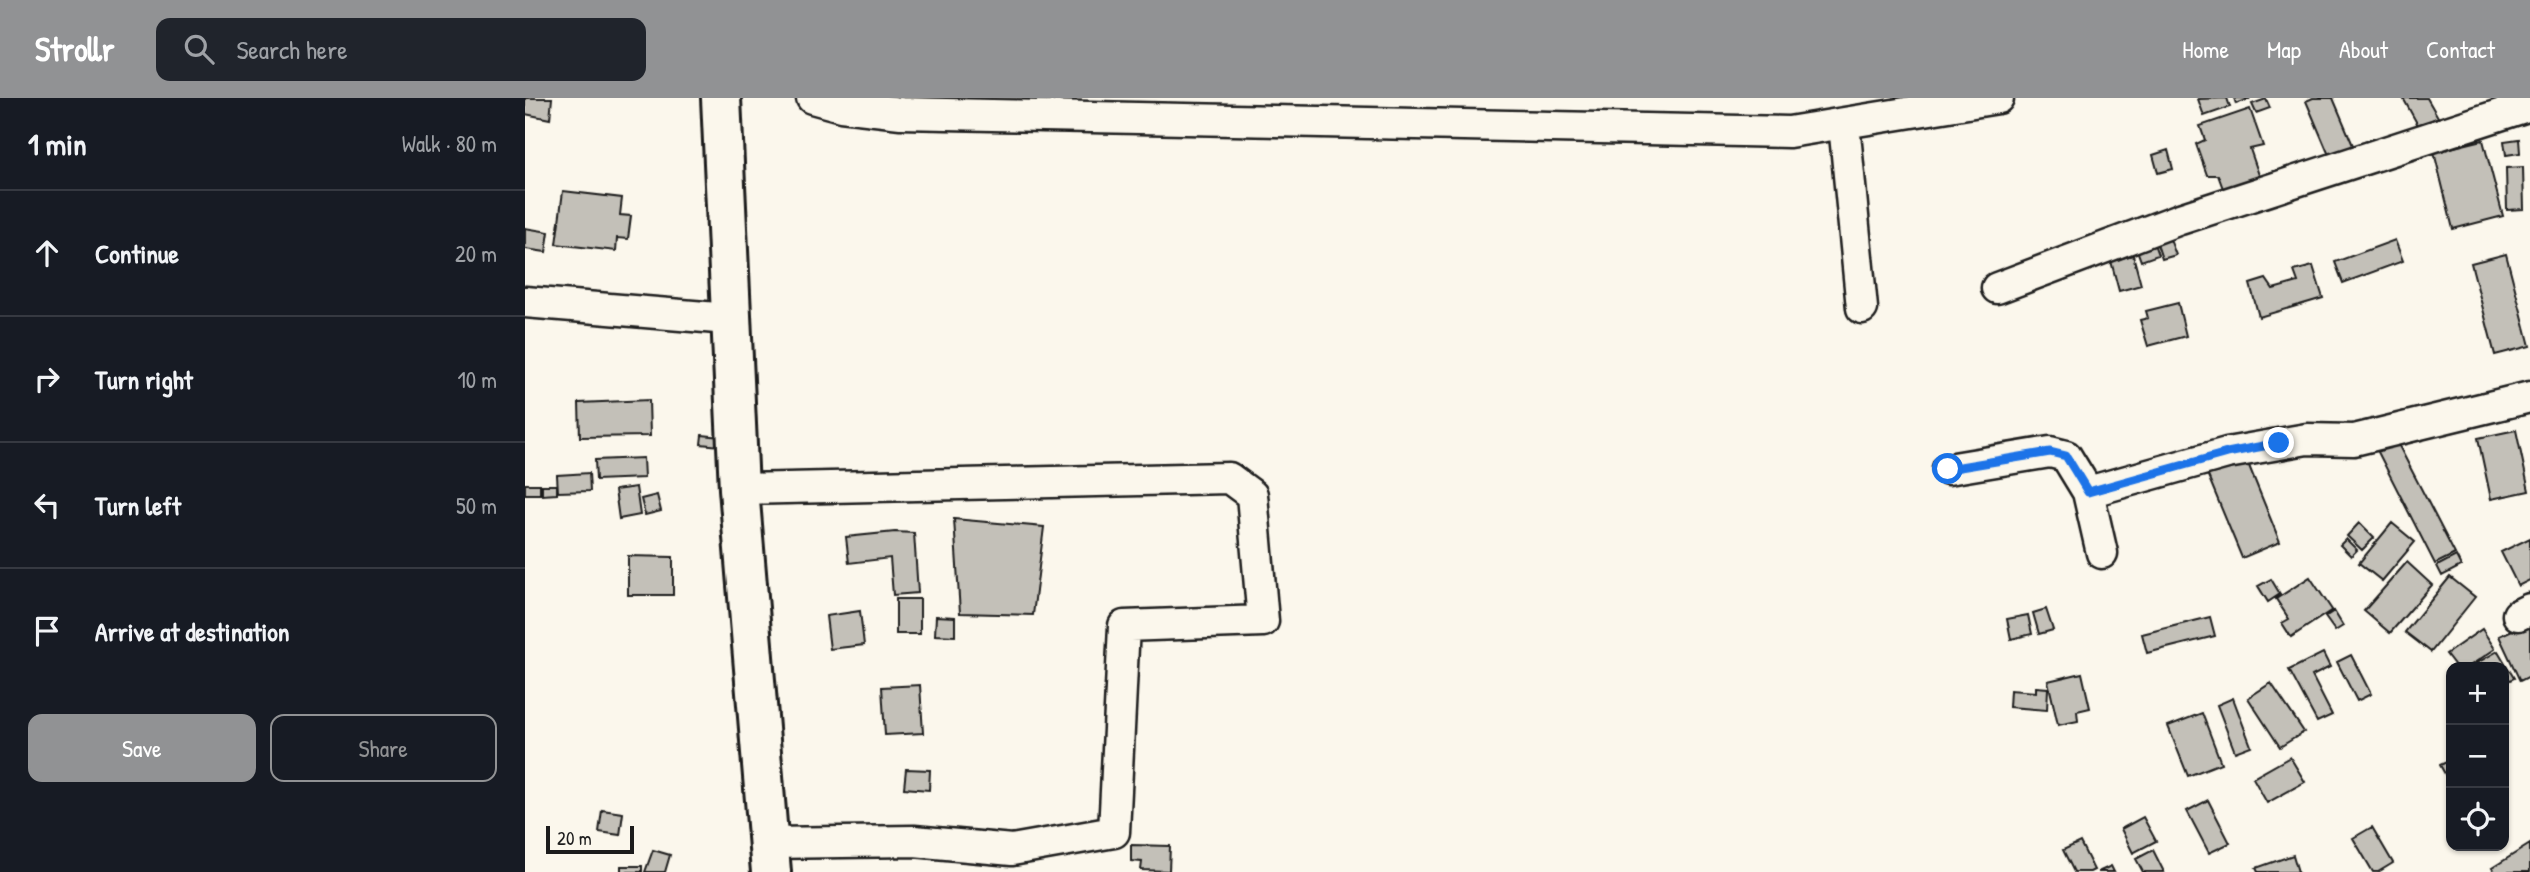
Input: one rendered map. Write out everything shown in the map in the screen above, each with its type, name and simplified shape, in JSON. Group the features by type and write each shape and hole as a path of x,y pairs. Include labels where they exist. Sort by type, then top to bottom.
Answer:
{"street":[{"path":"722,98 729,319 739,489 770,857 914,841 1012,850 1114,832 1124,626 1263,621 1252,495 1229,478 739,489"},
{"path":"812,98 841,106 901,113 1789,132 1844,124 1904,106 1999,98"},
{"path":"1997,288 2180,219 2530,105"},
{"path":"1844,124 1862,308"},
{"path":"525,302 729,319"},
{"path":"2088,492 2227,453 2307,439 2354,440 2530,397"},
{"path":"1948,469 2050,452 2066,456 2088,492 2102,553"}],"building":[{"path":"525,98 552,98 550,119 525,114"},
{"path":"2227,98 2230,107 2204,116 2198,99"},
{"path":"2234,98 2248,98 2249,99 2236,104"},
{"path":"2313,98 2333,98 2355,150 2331,160 2306,101"},
{"path":"2403,98 2427,98 2438,117 2419,127"},
{"path":"2266,99 2270,108 2256,113 2252,104"},
{"path":"2250,109 2263,146 2250,149 2261,181 2225,194 2218,175 2207,175 2196,144 2205,140 2200,126"},
{"path":"2519,139 2520,153 2506,155 2504,141"},
{"path":"2483,140 2503,216 2453,229 2434,152"},
{"path":"2168,150 2173,169 2158,173 2153,155"},
{"path":"2523,167 2524,209 2507,210 2506,168"},
{"path":"563,191 622,198 620,215 631,216 628,239 617,238 616,251 556,244"},
{"path":"525,228 549,232 546,252 525,249"},
{"path":"2169,237 2176,255 2162,259 2156,241"},
{"path":"2395,240 2403,261 2343,283 2335,262"},
{"path":"2153,241 2158,255 2141,261 2136,247"},
{"path":"2506,254 2530,346 2495,355 2471,263"},
{"path":"2133,255 2141,285 2119,291 2111,261"},
{"path":"2313,266 2323,298 2259,317 2250,284 2266,279 2273,289 2298,282 2294,271"},
{"path":"2178,303 2186,336 2148,346 2140,320 2148,318 2146,311"},
{"path":"649,400 650,436 580,437 579,403"},
{"path":"2516,430 2529,491 2491,499 2478,438"},
{"path":"702,435 721,437 720,446 701,444"},
{"path":"2397,442 2455,554 2435,564 2378,452"},
{"path":"2245,456 2280,542 2242,558 2206,471"},
{"path":"643,458 644,478 596,480 595,460"},
{"path":"589,473 590,491 558,492 557,475"},
{"path":"525,484 540,484 540,494 525,494"},
{"path":"542,485 557,485 557,494 542,495"},
{"path":"636,487 640,515 619,519 615,490"},
{"path":"657,495 661,511 645,515 641,499"},
{"path":"954,519 1044,527 1033,615 960,613"},
{"path":"2359,523 2374,538 2362,550 2347,536"},
{"path":"2392,523 2415,542 2382,581 2359,563"},
{"path":"895,532 914,533 918,593 893,595 890,558 849,563 846,537"},
{"path":"2530,538 2530,580 2518,586 2501,552"},
{"path":"2346,539 2357,550 2351,556 2340,545"},
{"path":"628,556 673,557 673,595 628,595"},
{"path":"2456,556 2461,566 2442,576 2437,566"},
{"path":"2407,562 2432,585 2390,633 2364,611"},
{"path":"2310,577 2332,610 2291,637 2282,623 2289,619 2276,599"},
{"path":"2450,577 2475,597 2431,652 2405,632"},
{"path":"2271,579 2280,594 2268,602 2258,586"},
{"path":"896,599 920,599 920,634 896,634"},
{"path":"2046,609 2053,630 2039,634 2033,613"},
{"path":"860,611 864,645 830,649 826,616"},
{"path":"2334,611 2343,626 2335,631 2325,617"},
{"path":"2028,615 2032,634 2011,639 2007,619"},
{"path":"936,616 955,617 955,636 935,635"},
{"path":"2210,617 2215,636 2147,653 2142,634"},
{"path":"2530,622 2530,676 2520,681 2499,636"},
{"path":"2482,629 2495,649 2476,662 2452,662 2446,654"},
{"path":"2498,651 2505,662 2479,662"},
{"path":"2323,653 2330,667 2312,676 2332,715 2317,722 2289,670"},
{"path":"2351,655 2371,694 2357,701 2337,662"},
{"path":"2082,673 2090,708 2077,711 2078,721 2058,725 2048,681"},
{"path":"2271,683 2304,732 2280,747 2248,698"},
{"path":"920,685 923,733 885,735 882,687"},
{"path":"2036,687 2048,688 2047,710 2009,707 2010,690 2036,692"},
{"path":"2233,698 2251,746 2235,752 2217,705"},
{"path":"2202,713 2221,763 2188,776 2168,726"},
{"path":"2290,757 2305,782 2267,803 2253,778"},
{"path":"2446,762 2446,776 2440,765"},
{"path":"906,769 930,770 929,790 904,788"},
{"path":"2208,800 2230,843 2209,853 2187,811"},
{"path":"602,810 623,813 620,835 599,832"},
{"path":"2143,817 2156,841 2133,853 2121,829"},
{"path":"2372,827 2393,863 2378,872 2373,872 2353,838"},
{"path":"2080,842 2094,870 2090,872 2074,872 2063,850"},
{"path":"2530,844 2530,872 2495,872 2492,868"},
{"path":"1131,845 1170,846 1169,871 1141,870 1142,862 1131,861"},
{"path":"653,850 670,855 665,872 645,872"},
{"path":"2153,850 2164,872 2143,872 2136,859"},
{"path":"2293,855 2298,872 2258,872 2256,868"},
{"path":"621,866 642,866 642,872 621,872"},
{"path":"2111,866 2114,872 2098,872"}],"route":[{"path":"1948,469 2050,452 2066,456 2088,492 2227,453 2279,443"}]}
